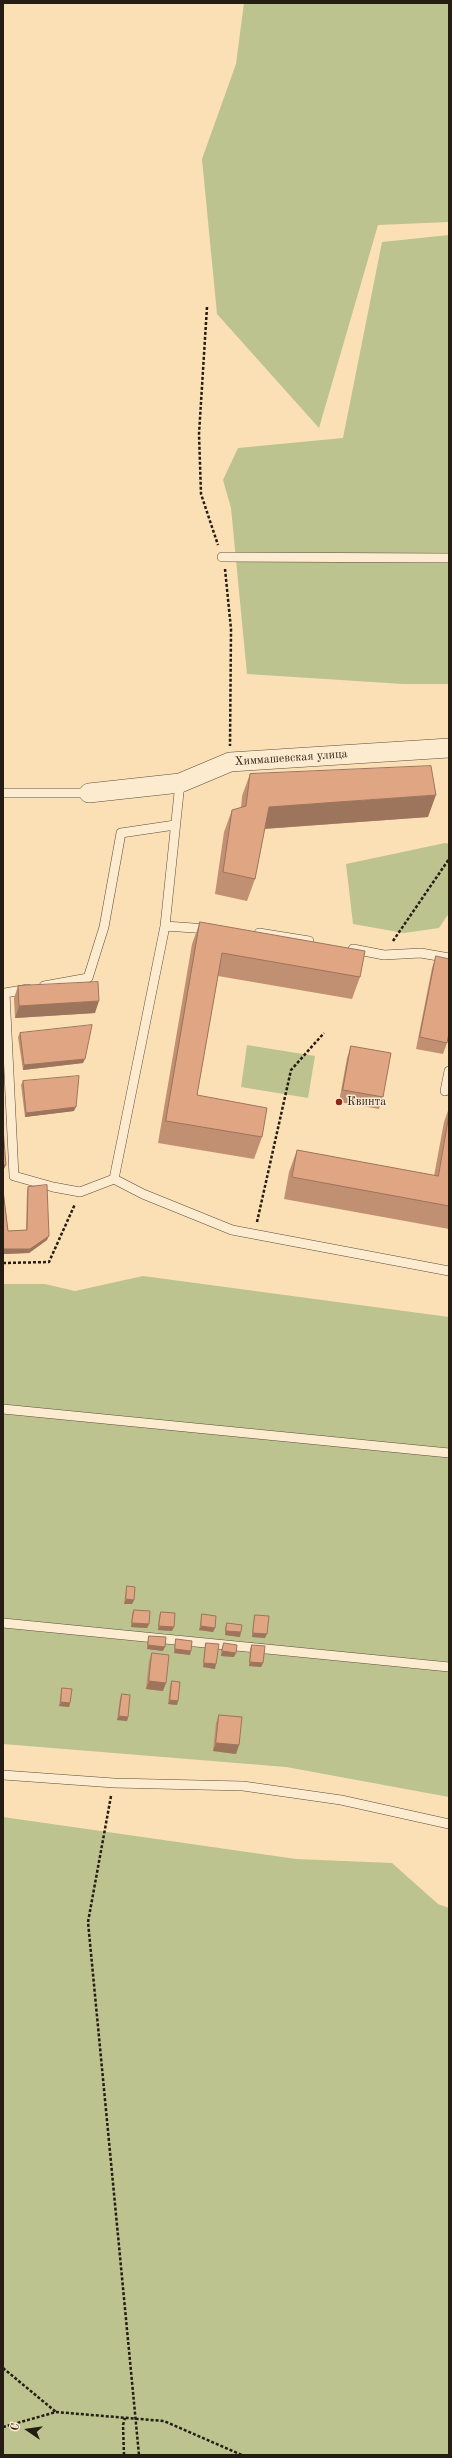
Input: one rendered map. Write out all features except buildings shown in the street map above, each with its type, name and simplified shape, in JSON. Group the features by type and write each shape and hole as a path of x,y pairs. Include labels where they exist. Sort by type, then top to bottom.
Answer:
{"street":[{"name":"Химмашевская улица","path":"89,793 180,783 230,762 449,748"}],"lane":[{"path":"222,557 449,558"},
{"path":"114,1179 165,926 180,783"},
{"path":"3,793 89,793"},
{"path":"175,825 121,833 104,927 88,978 5,992 14,1176 53,1187 80,1192 114,1179 143,1194 232,1230 449,1271"},
{"path":"165,926 220,930"},
{"path":"251,933 321,943"},
{"path":"345,948 384,955 421,953 449,958"},
{"path":"445,1091 449,1071"},
{"path":"3,1409 449,1453"},
{"path":"3,1624 449,1667"},
{"path":"3,1775 114,1783 243,1786 341,1800 449,1824"}],"path":[{"path":"207,307 199,434 201,494 226,570 231,628 230,762"},
{"path":"384,955 449,858"},
{"path":"254,1234 291,1070 324,1033"},
{"path":"3,1263 49,1262 80,1192"},
{"path":"114,1783 88,1922 139,2455"},
{"path":"3,2368 56,2412"},
{"path":"3,2427 56,2412 164,2421 242,2455"},
{"path":"124,2455 123,2425 126,2418"}],"green space":[{"path":"244,3 449,3 449,222 378,225 319,428 217,314 202,159 236,64"},
{"path":"449,235 449,684 403,684 247,674 231,508 223,480 238,448 343,438 382,242"},
{"path":"445,843 449,844 449,913 439,928 404,933 353,924 346,864"},
{"path":"247,1045 315,1056 308,1098 241,1087"},
{"path":"143,1276 449,1317 449,1797 286,1767 3,1744 3,1284 45,1284 75,1291"},
{"path":"3,1817 296,1859 392,1863 438,1904 449,1908 449,2455 3,2455"}],"place":[{"name":"Квинта","path":"339,1102"}]}
